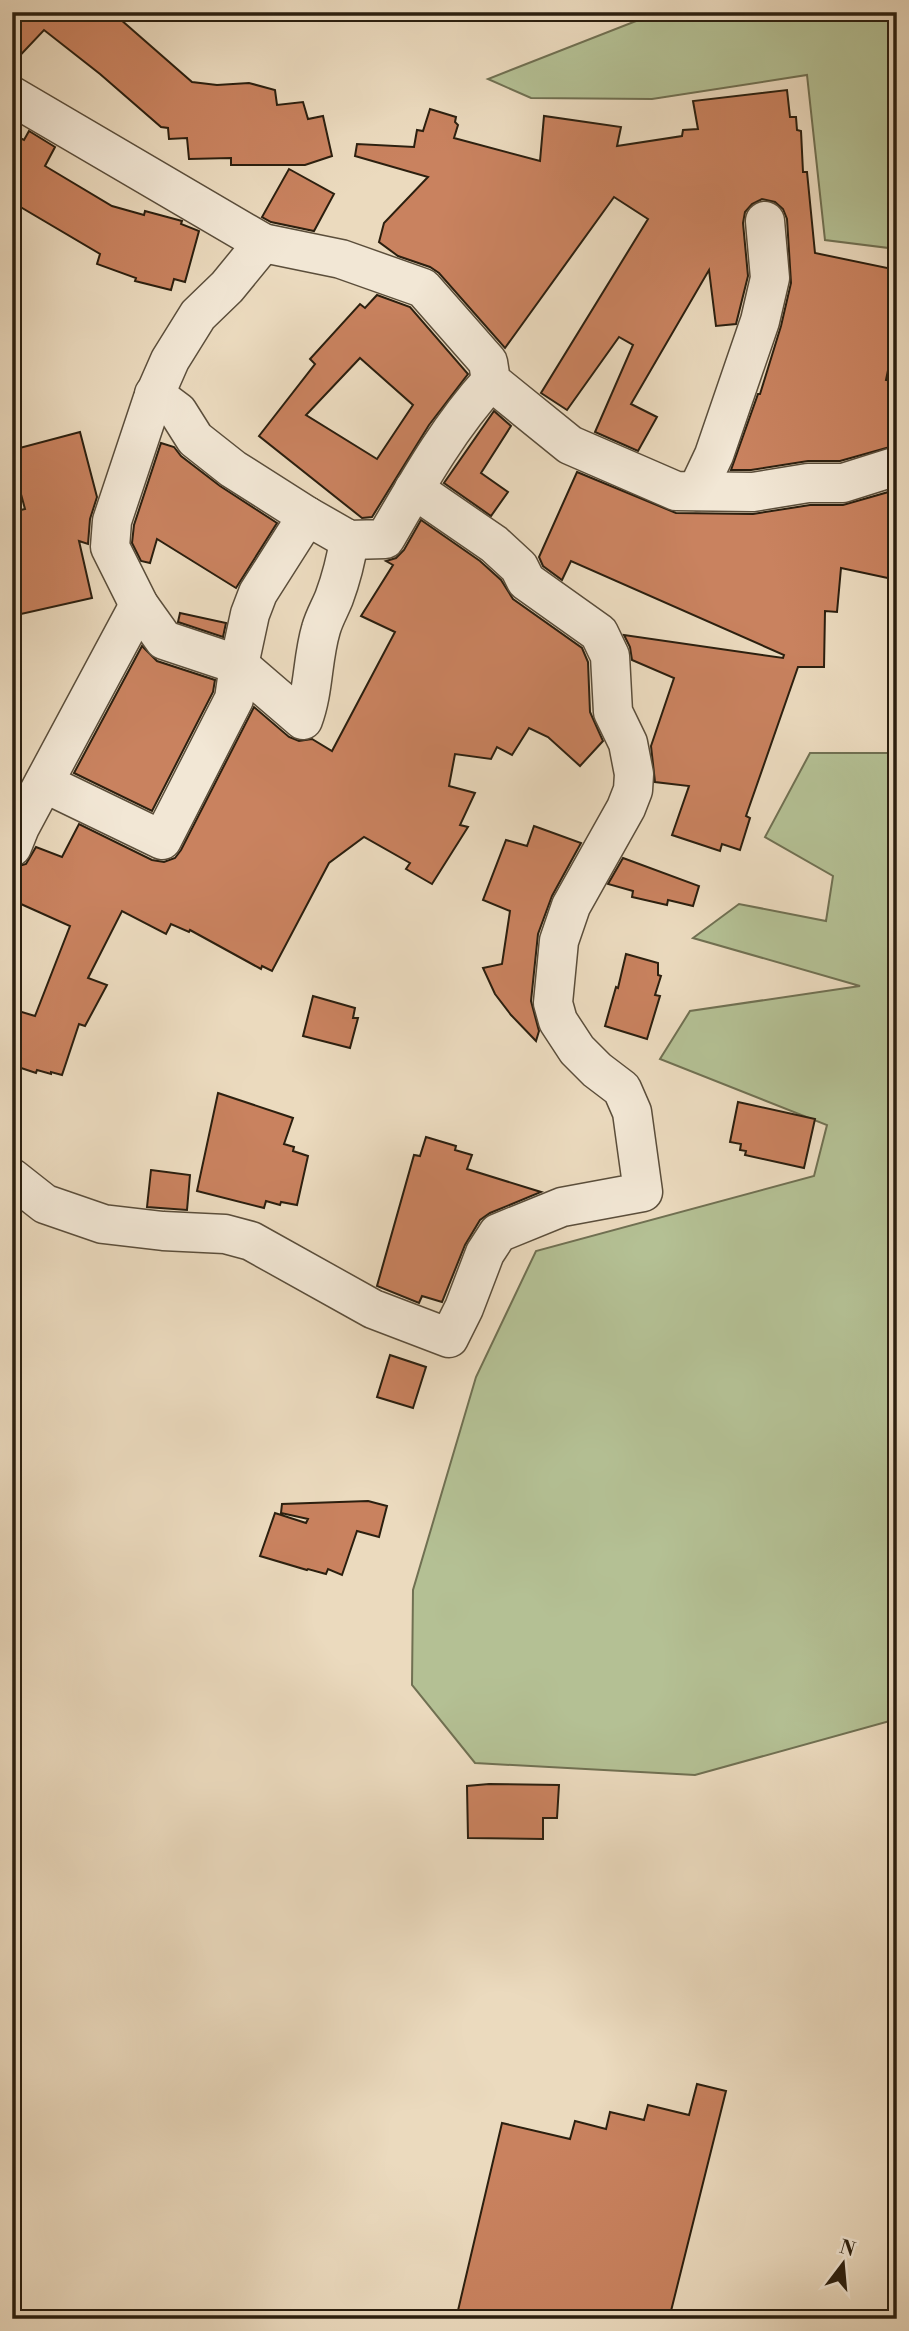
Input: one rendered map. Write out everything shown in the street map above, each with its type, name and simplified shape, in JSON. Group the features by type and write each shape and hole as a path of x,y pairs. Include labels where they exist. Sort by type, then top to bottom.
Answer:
{"street":[{"path":"12,96 263,243 341,260 424,288 488,362 491,382 570,445 676,491 753,492 808,483 843,484 897,466"},
{"path":"697,491 714,455 760,321 770,278 765,221"},
{"path":"263,243 227,287 198,314 170,359 154,394 112,521 110,547 139,606 164,640 239,665 303,720 309,705 313,666 322,627 334,600 349,540"},
{"path":"154,394 178,412 195,439 233,469 307,516 349,540 385,539 467,407 491,382"},
{"path":"12,1178 45,1204 103,1224 225,1234 251,1241 373,1309 449,1338 464,1308 485,1253 498,1233 562,1207 643,1192 632,1112 622,1089 577,1051 558,1021 553,1003 559,941 571,906 626,808 633,790 634,774 628,743 613,712 610,656 599,633 526,581 519,567 494,544 414,489"},
{"path":"44,783 162,840 234,699 250,614 258,593 307,516"},
{"path":"12,847 139,606"}],"green space":[{"path":"659,12 897,12 897,249 825,240 807,75 652,99 531,98 488,79"},
{"path":"810,753 892,753 897,756 897,1719 695,1775 475,1763 412,1685 413,1590 476,1377 536,1251 814,1176 827,1125 660,1059 690,1011 860,986 693,938 739,904 826,921 833,876 765,837"}],"building":[{"path":"12,12 112,12 192,82 217,85 249,83 275,90 277,105 303,102 308,119 323,116 332,156 305,165 231,165 231,158 189,159 187,138 169,139 168,128 161,127 44,30 12,64"},
{"path":"787,90 790,117 796,117 797,130 801,131 803,172 807,172 815,253 897,270 897,327 886,380 897,382 897,445 840,461 808,461 751,470 731,470 760,394 791,283 787,219 783,209 775,202 762,199 752,204 745,212 743,223 748,276 736,324 716,326 709,270 631,404 657,417 638,451 595,432 633,345 619,337 567,410 541,393 648,219 614,197 505,348 439,273 398,256 379,242 384,223 428,177 355,156 357,144 414,147 417,130 423,131 430,109 456,117 455,122 458,125 454,138 540,161 544,116 621,127 617,146 682,136 683,130 698,129 693,101"},
{"path":"29,131 55,147 45,166 112,206 182,221 181,224 199,231 185,282 174,279 171,290 135,281 136,278 97,264 100,254 12,202 12,134 24,140"},
{"path":"289,169 334,194 314,231 271,222 262,217"},
{"path":"377,295 410,307 468,374 429,425 372,517 362,518 259,436 315,364 310,359 360,304 365,308","holes":["360,358 413,405 377,459 306,415"]},
{"path":"494,411 511,426 481,473 508,492 491,516 444,483"},
{"path":"80,432 97,497 90,519 88,544 79,541 92,598 12,616 12,512 25,509 12,461 12,450"},
{"path":"161,443 174,447 181,456 220,486 277,523 236,588 157,539 150,563 141,561 132,543 134,525"},
{"path":"577,472 676,513 753,514 810,505 843,505 892,491 889,510 897,512 897,580 841,568 837,612 825,611 824,667 798,667 746,816 750,818 740,850 722,844 720,851 672,835 689,786 655,782 651,746 674,678 632,660 624,635 783,658 784,655 571,561 562,580 543,566 539,557"},
{"path":"421,520 480,561 501,580 513,599 582,648 588,662 590,712 603,741 580,766 548,737 529,728 512,755 497,747 491,759 455,754 449,786 475,793 460,825 468,827 432,884 406,869 410,863 364,837 329,863 272,971 262,966 261,969 190,930 189,932 171,924 166,934 122,911 88,978 107,985 85,1026 79,1024 62,1075 37,1070 36,1073 12,1065 12,1009 35,1016 70,926 12,900 12,868 26,864 36,847 62,857 79,824 152,860 164,862 175,858 254,707 289,737 299,741 312,739 332,751 395,632 361,616 393,565 386,561 396,558 404,550"},
{"path":"180,613 226,623 223,637 178,622"},
{"path":"142,646 157,661 215,680 213,692 152,811 74,773"},
{"path":"534,826 581,843 552,896 538,934 531,1001 539,1031 536,1041 495,994 483,968 502,964 510,911 483,900 506,840 527,846"},
{"path":"623,858 699,886 693,906 668,900 667,905 632,897 633,891 608,884"},
{"path":"626,954 658,963 658,975 661,976 655,995 660,996 647,1039 605,1026"},
{"path":"313,996 355,1008 353,1018 358,1018 350,1048 303,1036"},
{"path":"218,1093 293,1118 284,1144 294,1147 293,1151 308,1156 297,1205 281,1202 280,1205 266,1201 264,1208 197,1191"},
{"path":"738,1102 815,1119 804,1168 745,1155 746,1151 740,1150 741,1144 730,1142"},
{"path":"426,1137 456,1146 455,1150 472,1155 467,1169 541,1192 490,1213 480,1220 465,1245 442,1302 422,1296 419,1303 377,1286 414,1155 420,1156"},
{"path":"151,1170 190,1175 187,1210 147,1207"},
{"path":"390,1355 426,1367 413,1408 377,1397"},
{"path":"368,1501 387,1506 379,1537 357,1531 342,1575 328,1569 326,1574 307,1570 260,1556 275,1513 306,1523 308,1519 281,1513 282,1504"},
{"path":"559,1785 557,1818 543,1818 543,1839 468,1838 467,1786"},
{"path":"697,2084 726,2091 669,2319 456,2319 502,2123 570,2139 575,2121 606,2129 610,2112 644,2120 648,2105 689,2115"}]}
